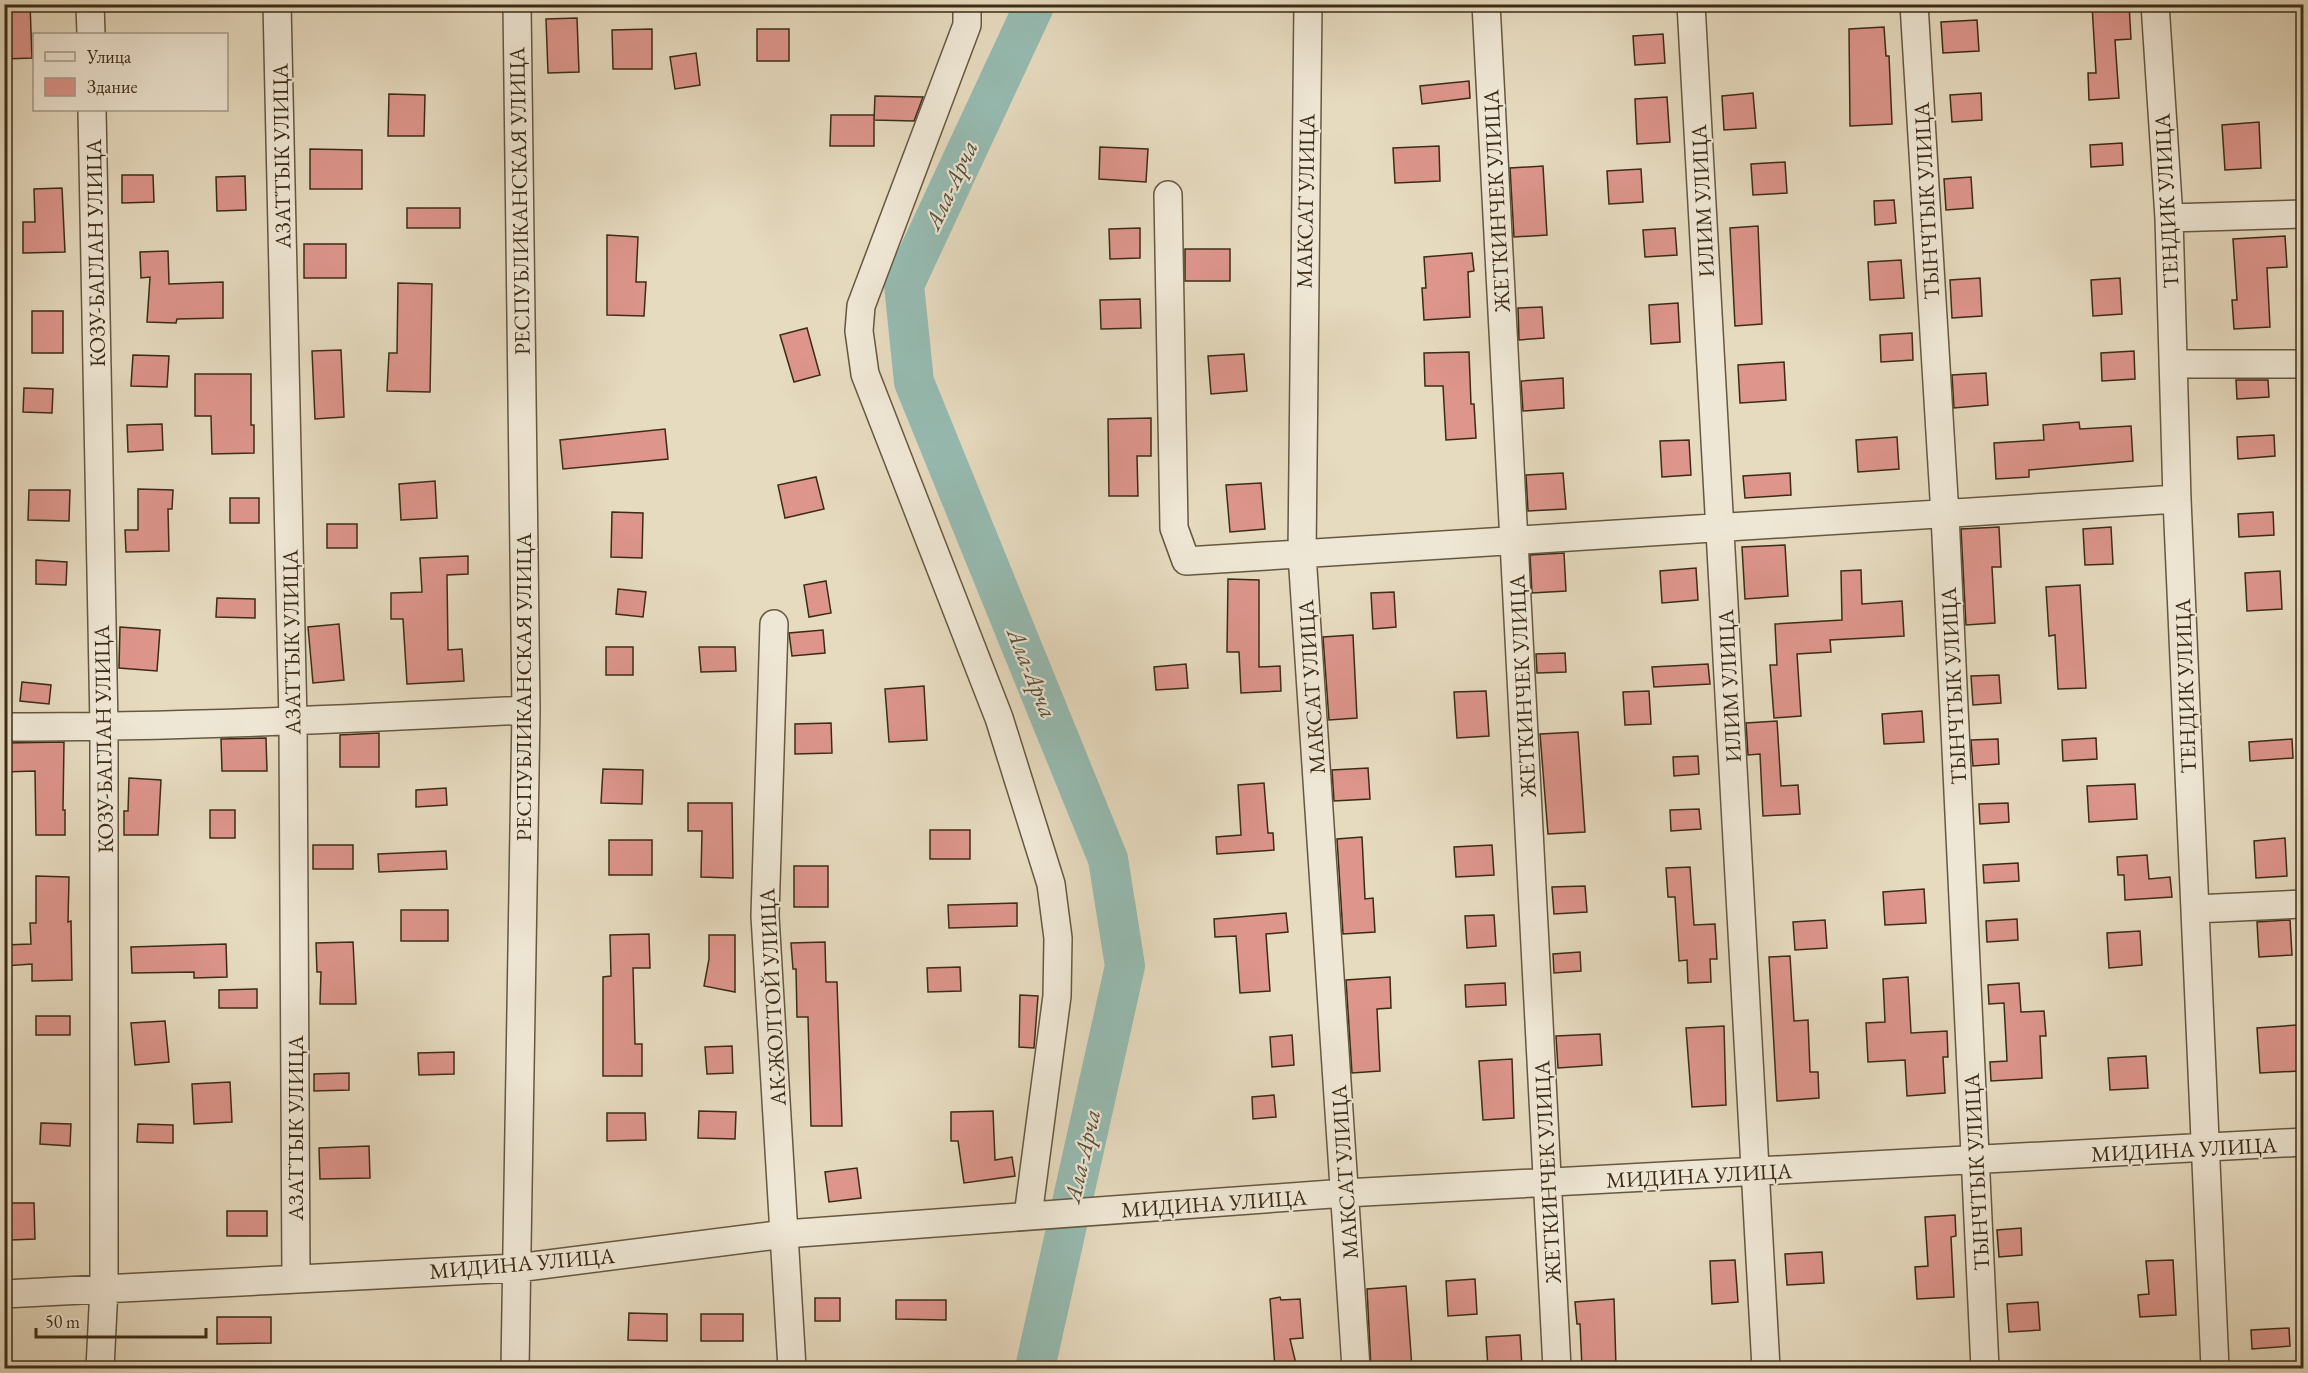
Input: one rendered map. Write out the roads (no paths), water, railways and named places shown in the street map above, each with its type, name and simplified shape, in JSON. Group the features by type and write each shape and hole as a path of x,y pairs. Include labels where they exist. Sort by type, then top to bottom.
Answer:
{"street":[{"path":"90,4 91,33"},
{"name":"АЗАТТЫК УЛИЦА","path":"277,4 293,722 296,1279"},
{"name":"РЕСПУБЛИКАНСКАЯ УЛИЦА","path":"515,1368 526,710 517,4"},
{"path":"968,4 968,25 861,306 859,331 865,374 999,718 1051,885 1058,938 1058,996 1033,1216"},
{"name":"МАКСАТ УЛИЦА","path":"1308,4 1302,554 1356,1368"},
{"name":"ЖЕТКИНЧЕК УЛИЦА","path":"1486,4 1557,1368"},
{"name":"ИЛИМ УЛИЦА","path":"1691,4 1766,1368"},
{"name":"ТЫНЧТЫК УЛИЦА","path":"1914,4 1945,515 1985,1368"},
{"name":"ТЕНДИК УЛИЦА","path":"2155,4 2169,218 2177,499 2215,1368"},
{"name":"КОЗУ-БАГЛАН УЛИЦА","path":"92,111 104,727 104,1288 100,1368"},
{"path":"1168,195 1174,528 1186,561 2177,499"},
{"path":"2169,218 2304,214"},
{"path":"2173,364 2304,364"},
{"name":"АК-ЖОЛТОЙ УЛИЦА","path":"774,624 765,916 792,1368"},
{"path":"4,727 293,722 526,710"},
{"path":"2194,909 2304,904"},
{"name":"МИДИНА УЛИЦА","path":"4,1294 517,1268 785,1234 1345,1193 2304,1142"}],"waterway":[{"name":"Ала-Арча","path":"1035,4 904,285 914,382 1108,859 1125,966 1035,1368"}]}
